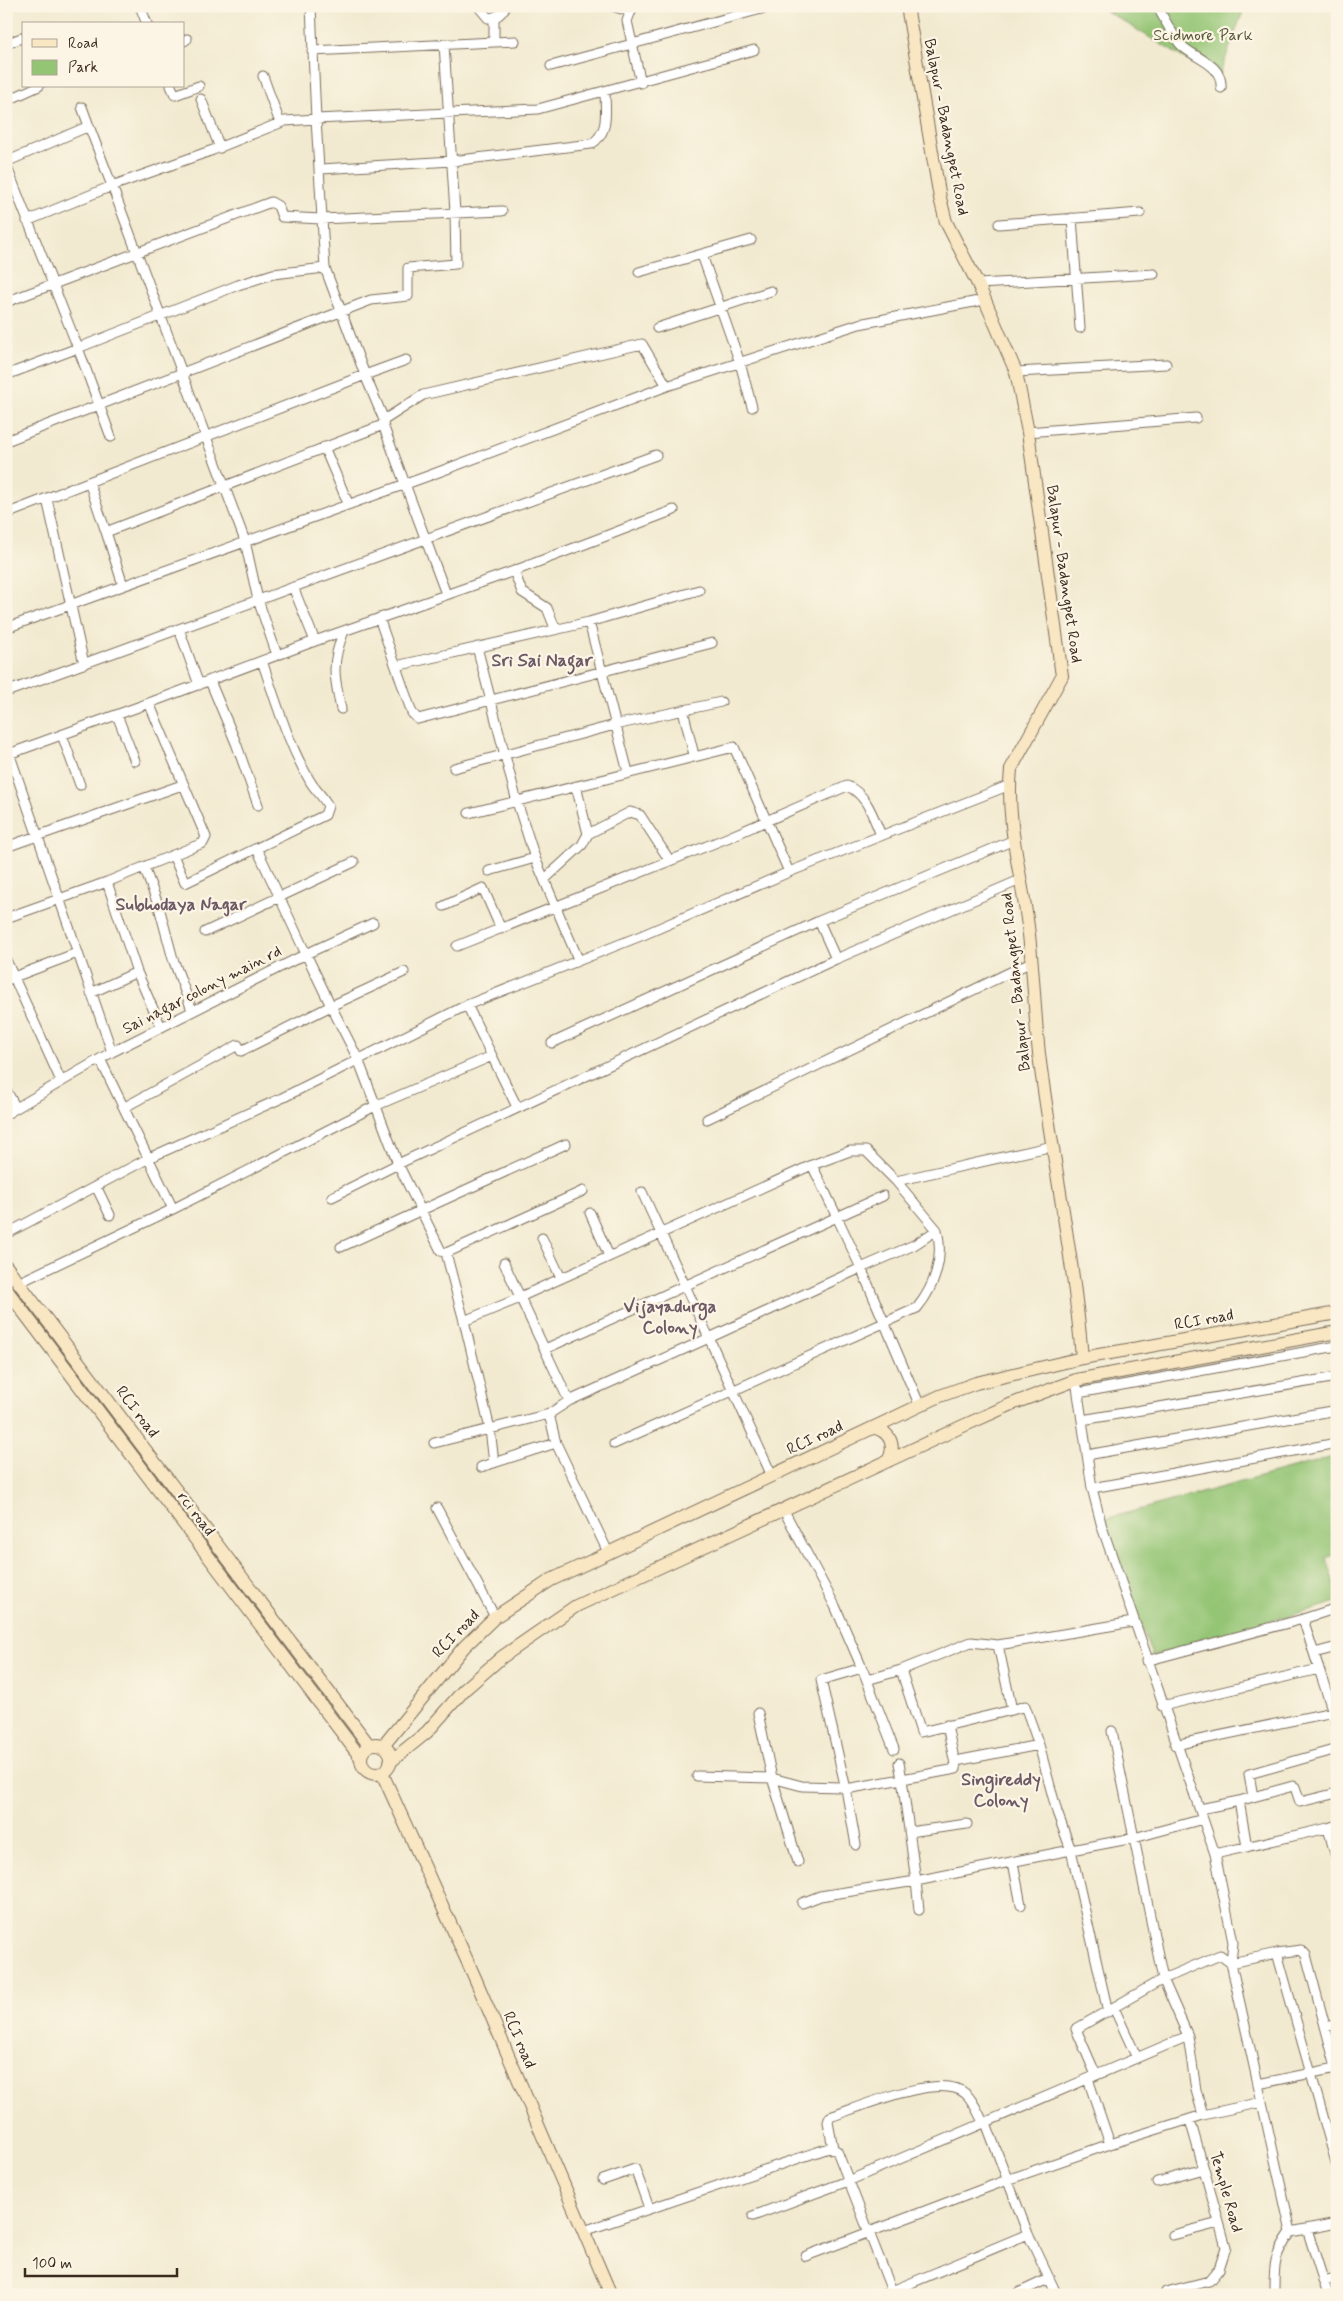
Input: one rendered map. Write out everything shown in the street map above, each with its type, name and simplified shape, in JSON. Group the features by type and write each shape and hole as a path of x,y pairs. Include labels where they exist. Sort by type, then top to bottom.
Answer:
{"main road":[{"name":"Balapur - Badangpet Road","path":"907,6 940,198 946,222 978,284 1016,372 1028,432 1062,676 1011,769 1010,785 1014,840 1027,919 1040,1062 1071,1253 1082,1358"},
{"name":"RCI road","path":"6,1266 370,1745"},
{"name":"rci road","path":"6,1289 361,1758"},
{"name":"RCI road","path":"383,1746 434,1681 464,1647 495,1617 551,1580 920,1406 976,1383 1082,1358 1337,1314"},
{"path":"34,1325 44,1316"},
{"path":"386,1768 389,1754 383,1746 370,1745 365,1748 361,1758 366,1770 375,1774 386,1768 442,1717 464,1690 536,1631 584,1602 888,1460 1012,1404 1076,1380 1337,1332"},
{"path":"894,1419 892,1431 895,1440 901,1447 909,1451"},
{"path":"875,1428 887,1434 892,1444 888,1460"},
{"name":"RCI road","path":"386,1768 611,2295"}],"street":[{"path":"140,6 145,22"},
{"path":"311,6 325,268 446,594"},
{"path":"478,6 488,18 494,18 501,14 506,6"},
{"path":"612,6 632,9 627,21 641,82"},
{"path":"551,66 772,6"},
{"path":"1157,6 1185,48 1214,68 1222,82 1221,88"},
{"path":"494,18 494,42"},
{"path":"6,44 22,38"},
{"path":"312,51 515,41"},
{"path":"6,441 341,313 370,300 408,296 408,268 456,264 456,212 444,44"},
{"path":"27,221 112,186 220,148 280,123 316,119 538,109 754,50"},
{"path":"263,76 280,123"},
{"path":"173,88 175,95 199,86"},
{"path":"6,101 35,88"},
{"path":"321,169 452,162 591,144 600,138 605,128 605,92"},
{"path":"201,99 220,148"},
{"path":"82,107 226,486 245,542 258,600 277,655"},
{"path":"89,126 6,164 111,437"},
{"path":"6,302 271,202 278,206 282,217 321,219 502,211"},
{"path":"999,224 1140,213"},
{"path":"1072,218 1078,279 1080,328"},
{"path":"639,272 702,256 751,240"},
{"path":"702,256 740,362 752,407"},
{"path":"6,375 161,317 238,285 273,274 325,268"},
{"path":"978,284 1154,274"},
{"path":"657,328 771,291"},
{"path":"7,627 245,542 668,386 859,324 984,300"},
{"path":"106,532 226,486 383,422 423,395 642,344 668,386"},
{"path":"6,514 206,435 406,360"},
{"path":"1016,372 1166,364"},
{"path":"1028,432 1196,418"},
{"path":"324,447 348,503"},
{"path":"6,692 656,455"},
{"path":"89,482 123,585"},
{"path":"47,499 84,664"},
{"path":"8,754 315,641 514,571 674,510"},
{"path":"514,571 522,592 547,608 555,628"},
{"path":"293,587 315,641"},
{"path":"396,666 555,628 589,622 699,590"},
{"path":"379,618 414,717 424,718 712,643"},
{"path":"589,622 628,772"},
{"path":"179,629 199,685"},
{"path":"341,709 334,668 335,653 344,631"},
{"path":"478,647 517,802 535,858 557,905 578,959"},
{"path":"173,855 185,882 326,815 328,806 322,793 311,783 292,744 262,661"},
{"path":"210,681 236,742 258,805"},
{"path":"454,768 615,725 720,702"},
{"path":"6,918 107,882 205,840 149,703"},
{"path":"683,710 694,755"},
{"path":"117,715 135,761"},
{"path":"62,735 80,785"},
{"path":"6,744 112,1052"},
{"path":"468,813 517,802 694,755 734,747 789,872"},
{"path":"6,847 182,785"},
{"path":"6,1234 149,1158 282,1098 467,1005 578,959 643,935 881,834 1010,785"},
{"path":"576,786 588,834"},
{"path":"457,946 670,861 847,786 854,789 867,803 881,834"},
{"path":"545,880 582,845 588,834 630,812 640,815 670,861"},
{"path":"552,1043 819,921 1014,840"},
{"path":"257,849 279,899 358,1059 398,1164 441,1251 446,1253 490,1429 494,1463"},
{"path":"489,871 535,858"},
{"path":"206,932 354,862"},
{"path":"144,867 159,907 172,959 192,1010"},
{"path":"332,1197 517,1107 836,959 1020,880"},
{"path":"107,882 137,972 161,1026"},
{"path":"444,906 483,888 501,929"},
{"path":"819,921 836,959"},
{"name":"Sai nagar colony main rd","path":"6,1114 112,1052 161,1026 373,923"},
{"path":"9,978 77,953"},
{"path":"6,960 9,978 61,1081"},
{"path":"707,1120 1031,962"},
{"path":"91,993 137,972"},
{"path":"125,1107 223,1052 238,1045 241,1051 404,972"},
{"path":"467,1005 517,1107"},
{"path":"18,1283 173,1209 375,1106 492,1056"},
{"path":"100,1059 173,1209"},
{"path":"6,1090 16,1108"},
{"path":"341,1248 566,1144"},
{"path":"896,1181 1053,1146"},
{"path":"464,1321 812,1165 850,1151 866,1151 896,1181 937,1230 940,1244 940,1260 927,1296 917,1308 614,1444"},
{"path":"812,1165 862,1268 920,1406"},
{"path":"96,1186 110,1215"},
{"path":"446,1253 584,1191"},
{"path":"642,1192 772,1476"},
{"path":"545,1349 883,1196"},
{"path":"590,1213 609,1256"},
{"path":"434,1443 549,1414 569,1401 914,1245 937,1230"},
{"path":"542,1238 561,1278"},
{"path":"504,1263 569,1401"},
{"path":"1078,1393 1337,1346"},
{"path":"1082,1420 1337,1376"},
{"path":"1076,1380 1092,1488 1102,1527 1175,1745 1204,1819 1215,1854 1233,1942 1230,1963 1291,2232"},
{"path":"1087,1455 1337,1410"},
{"path":"549,1414 556,1443 608,1552"},
{"path":"481,1468 556,1443"},
{"path":"1092,1488 1337,1443"},
{"path":"436,1508 495,1617"},
{"path":"783,1509 834,1606 862,1668 894,1749"},
{"path":"1146,1661 1303,1619 1337,1608"},
{"path":"1303,1619 1319,1669 1335,1708 1337,1723"},
{"path":"867,1680 901,1670 971,1642 998,1645 1133,1622"},
{"path":"998,1645 1012,1710"},
{"path":"1314,1653 1337,1647"},
{"path":"856,1845 846,1789 821,1680 862,1668"},
{"path":"1162,1706 1319,1669"},
{"path":"901,1670 921,1732 1025,1706 1039,1745 1057,1812 1071,1850 1111,2010 1137,2058"},
{"path":"1175,1745 1335,1708"},
{"path":"758,1713 772,1778 798,1862"},
{"path":"697,1776 772,1778 802,1786 834,1785 846,1789 956,1769 956,1761 947,1725"},
{"path":"1112,1731 1163,1979 1188,2036 1196,2090 1203,2115"},
{"path":"956,1761 1039,1745"},
{"path":"1253,1798 1249,1774 1337,1749"},
{"path":"900,1763 919,1910"},
{"path":"1200,1809 1253,1798 1293,1786 1300,1802 1337,1793"},
{"path":"1239,1800 1247,1847"},
{"path":"802,1903 820,1896 916,1881 1134,1838 1204,1819"},
{"path":"909,1832 967,1824"},
{"path":"1215,1854 1332,1827 1337,1861"},
{"path":"1013,1862 1021,1905"},
{"path":"1230,1963 1301,1950 1306,1955 1336,2070 1258,2084"},
{"path":"1277,1953 1337,2166"},
{"path":"1110,2144 1092,2077 1076,2029 1163,1979 1220,1955 1230,1963"},
{"path":"1326,2027 1337,2024"},
{"path":"753,2216 848,2181 1188,2036"},
{"path":"892,2291 837,2151 833,2148 828,2122 830,2117 913,2090 940,2086 956,2089 967,2094 985,2124 1028,2234 1057,2295"},
{"path":"806,2256 1007,2180 1110,2144 1203,2115 1262,2102"},
{"name":"Temple Road","path":"1166,2295 1166,2292 1209,2280 1219,2269 1226,2247 1190,2120"},
{"path":"584,2231 648,2208 833,2148"},
{"path":"602,2180 635,2169 648,2208"},
{"path":"1157,2182 1204,2169"},
{"path":"1173,2235 1219,2223"},
{"path":"1274,2295 1276,2254 1291,2232 1337,2223"},
{"path":"1306,2229 1328,2295"},
{"path":"882,2295 1028,2234"},
{"path":"1323,2281 1337,2278"},
{"path":"1014,2295 1048,2279"}],"green space":[{"name":"Scidmore Park","path":"1098,6 1245,6 1218,79"},
{"path":"1337,1456 1337,1554 1326,1558 1337,1593 1337,1602 1152,1656 1105,1519"}],"district":[{"name":"Sri Sai Nagar","path":"542,661"},
{"name":"Subhodaya Nagar","path":"181,905"},
{"name":"Vijayadurga Colony","path":"670,1317"},
{"name":"Singireddy Colony","path":"1001,1790"}]}
